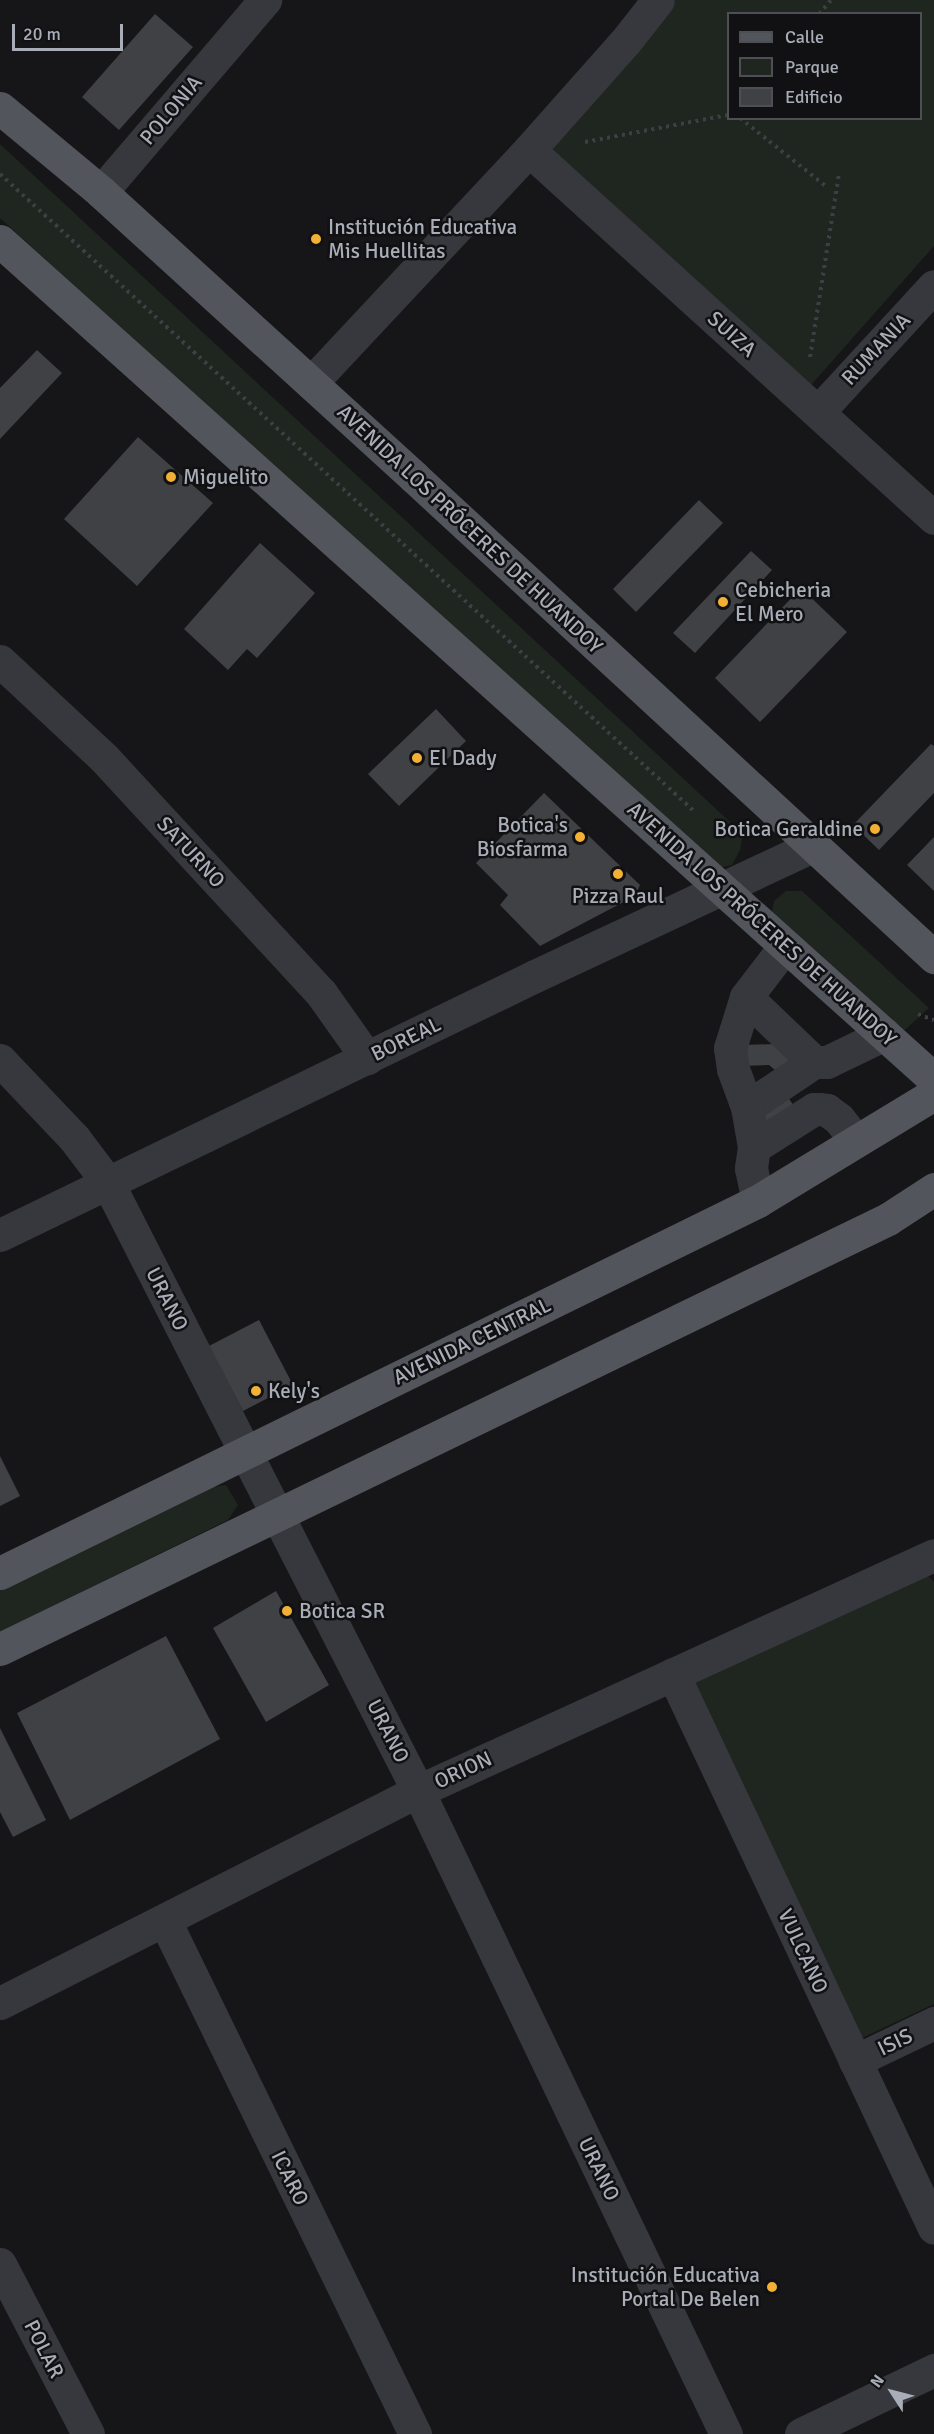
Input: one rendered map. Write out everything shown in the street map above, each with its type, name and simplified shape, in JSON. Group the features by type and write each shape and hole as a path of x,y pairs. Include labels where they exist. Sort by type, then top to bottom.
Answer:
{"main road":[{"name":"AVENIDA LOS PRÓCERES DE HUANDOY","path":"0,108 101,192 934,957"},
{"name":"AVENIDA LOS PRÓCERES DE HUANDOY","path":"0,241 278,488 934,1079"},
{"name":"AVENIDA CENTRAL","path":"0,1573 758,1201 934,1094"},
{"path":"0,1649 888,1220 934,1189"}],"street":[{"name":"POLONIA","path":"101,192 265,0"},
{"path":"311,383 530,150 625,42 658,0"},
{"name":"SUIZA","path":"530,150 934,518"},
{"name":"RUMANIA","path":"818,412 934,286"},
{"name":"SATURNO","path":"0,661 104,758 321,993 367,1058"},
{"name":"BOREAL","path":"0,1235 720,888 813,846"},
{"path":"758,1201 751,1168 754,1147 747,1107 733,1069 730,1048 746,997 785,946"},
{"path":"746,997 814,1062"},
{"path":"747,1107 814,1062 827,1062 885,1034"},
{"name":"URANO","path":"0,1060 74,1138 108,1183 418,1791 726,2434"},
{"path":"754,1147 819,1108 827,1110 839,1119 856,1141"},
{"name":"ORION","path":"0,2003 418,1791 933,1556"},
{"name":"VULCANO","path":"673,1674 934,2228"},
{"name":"ICARO","path":"165,1921 415,2434"},
{"name":"ISIS","path":"855,2061 934,2023"},
{"name":"POLAR","path":"0,2264 88,2434"},
{"path":"801,2434 934,2370"}],"path":[{"path":"821,12 831,0"},
{"path":"580,143 727,115"},
{"path":"743,120 827,187"},
{"path":"0,174 696,814"},
{"path":"809,364 839,174"},
{"path":"908,1011 934,1020"}],"green space":[{"path":"675,0 934,0 934,246 811,385 549,147 628,64"},
{"path":"0,144 743,834 740,850 732,865 714,869 0,218"},
{"path":"786,891 802,891 929,1008 897,1037 771,915 774,901"},
{"path":"226,1485 238,1505 228,1520 0,1632 0,1589 205,1488"},
{"path":"927,1575 934,1582 934,2004 862,2038 693,1683"}],"building":[{"path":"155,14 193,47 119,130 82,97"},
{"path":"37,350 62,373 0,439 0,388"},
{"path":"138,437 213,503 137,586 64,519"},
{"path":"699,500 723,523 636,612 613,589"},
{"path":"260,543 315,593 257,658 247,649 228,670 184,629"},
{"name":"Cebicheria El Mero","path":"751,551 772,570 695,653 673,633"},
{"path":"801,588 847,632 760,722 715,678"},
{"name":"El Dady","path":"436,709 466,741 399,806 368,774"},
{"path":"931,744 934,746 934,793 879,850 853,825"},
{"path":"544,793 640,885 635,896 540,946 500,905 508,895 476,863"},
{"path":"934,837 934,891 907,865"},
{"path":"776,1044 800,1064 787,1080 769,1065 741,1066 741,1045"},
{"path":"787,1096 801,1116 770,1137 757,1118"},
{"path":"259,1320 293,1385 243,1411 209,1346"},
{"path":"0,1456 20,1496 0,1506"},
{"path":"276,1591 329,1685 266,1722 213,1628"},
{"path":"166,1636 220,1739 70,1820 17,1713"},
{"path":"0,1728 46,1820 13,1837 0,1812"}],"place":[{"name":"Institución Educativa Mis Huellitas","path":"316,239"},
{"name":"Miguelito","path":"171,477"},
{"name":"Cebicheria El Mero","path":"723,602"},
{"name":"El Dady","path":"417,758"},
{"name":"Botica Geraldine","path":"875,829"},
{"name":"Botica's Biosfarma","path":"580,837"},
{"name":"Pizza Raul","path":"618,874"},
{"name":"Kely's","path":"256,1391"},
{"name":"Botica SR","path":"287,1611"},
{"name":"Institución Educativa Portal De Belen","path":"772,2287"}]}
